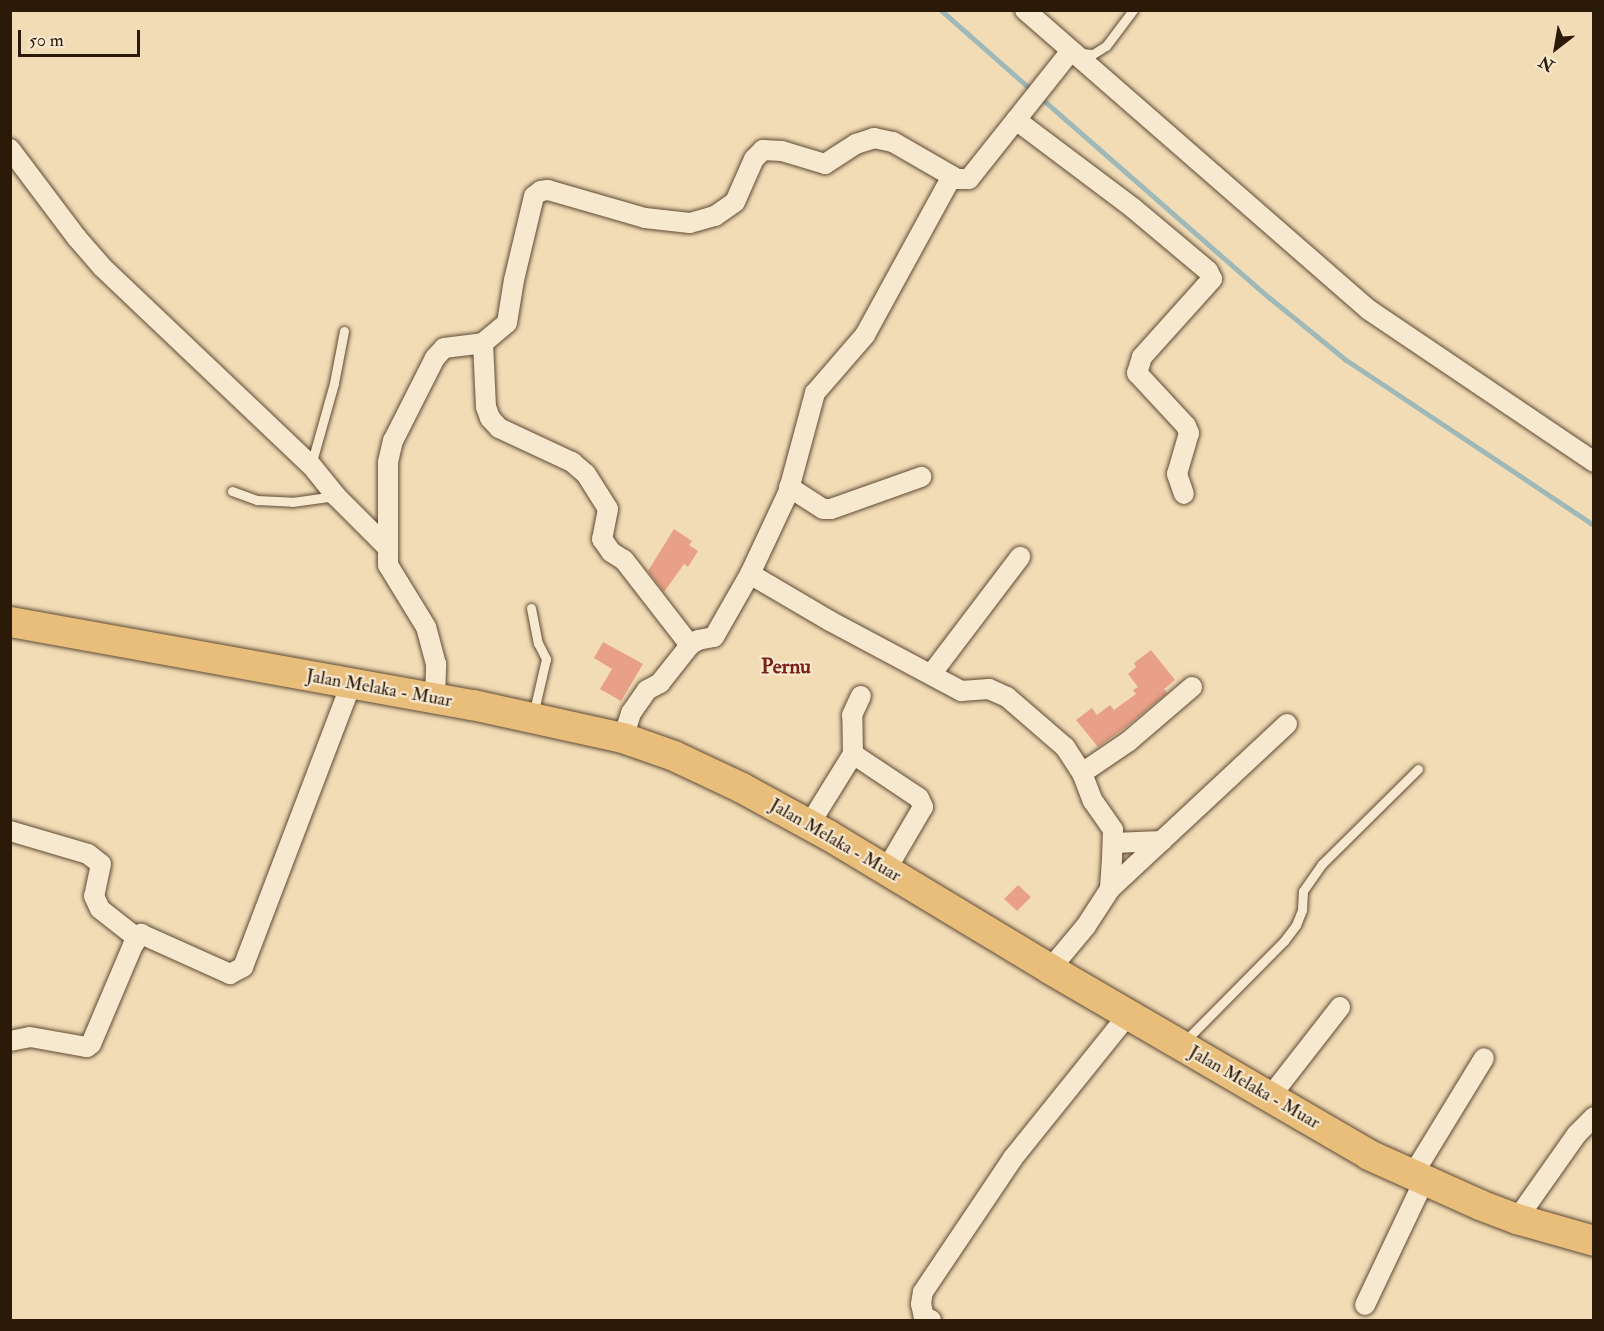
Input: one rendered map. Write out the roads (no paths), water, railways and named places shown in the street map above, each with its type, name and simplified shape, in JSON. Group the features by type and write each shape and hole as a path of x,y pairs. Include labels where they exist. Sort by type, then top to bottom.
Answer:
{"main road":[{"name":"Jalan Melaka - Muar","path":"10,622 351,684 435,698 535,710 627,726 674,756 742,788 809,825 1369,1155 1516,1219 1593,1241"}],"street":[{"path":"1025,10 1070,52 1156,123 1369,310 1593,462"},
{"path":"435,698 436,664 426,627 388,565 386,546 388,462 393,441 435,358 444,348 483,343 507,323 514,280 534,196 541,191 548,190 645,218 690,222 716,216 735,202 754,159 763,150 782,151 825,164 856,144 873,138 893,142 957,180 969,179 1070,52"},
{"path":"1021,114 1208,271 1212,279 1142,357 1137,373 1186,426 1189,433 1177,474 1184,494"},
{"path":"10,149 77,238 102,267 311,465 336,496 386,546"},
{"path":"627,726 647,690 660,683 690,645 698,640 714,637 750,574 789,487 815,393 865,335 952,176"},
{"path":"483,343 486,407 490,418 499,428 572,462 586,474 608,509 602,539 611,552 624,560 690,645"},
{"path":"789,487 823,508 831,509 921,477"},
{"path":"932,673 1020,557"},
{"path":"750,574 830,621 932,673 961,691 989,689 1007,697 1065,747 1082,773 1093,801 1113,830 1110,889"},
{"path":"10,1041 30,1036 87,1047 137,938 141,934 230,974 243,967 351,684"},
{"path":"1082,773 1130,741 1192,687"},
{"path":"809,825 853,754 852,715 861,696"},
{"path":"1050,969 1086,926 1110,889 1287,724"},
{"path":"853,754 919,798 923,807 886,870"},
{"path":"10,831 88,854 101,864 94,896 100,909 137,938"},
{"path":"1113,843 1162,841"},
{"path":"1270,1097 1340,1007"},
{"path":"926,1319 921,1304 923,1292 1013,1158 1128,1015"},
{"path":"1365,1305 1418,1178 1484,1058"},
{"path":"1516,1219 1577,1134 1593,1117"}],"lane":[{"path":"1070,52 1093,54 1106,46 1132,10"},
{"path":"311,465 334,383 344,331"},
{"path":"232,491 257,500 280,501 336,496"},
{"path":"531,608 538,644 546,659 535,710"},
{"path":"1180,1045 1284,941 1296,926 1302,910 1303,891 1322,864 1418,769"}],"waterway":[{"path":"941,10 1034,92"},
{"path":"1040,97 1270,298 1345,359 1594,525"}],"district":[{"name":"Pernu","path":"786,667"}]}
